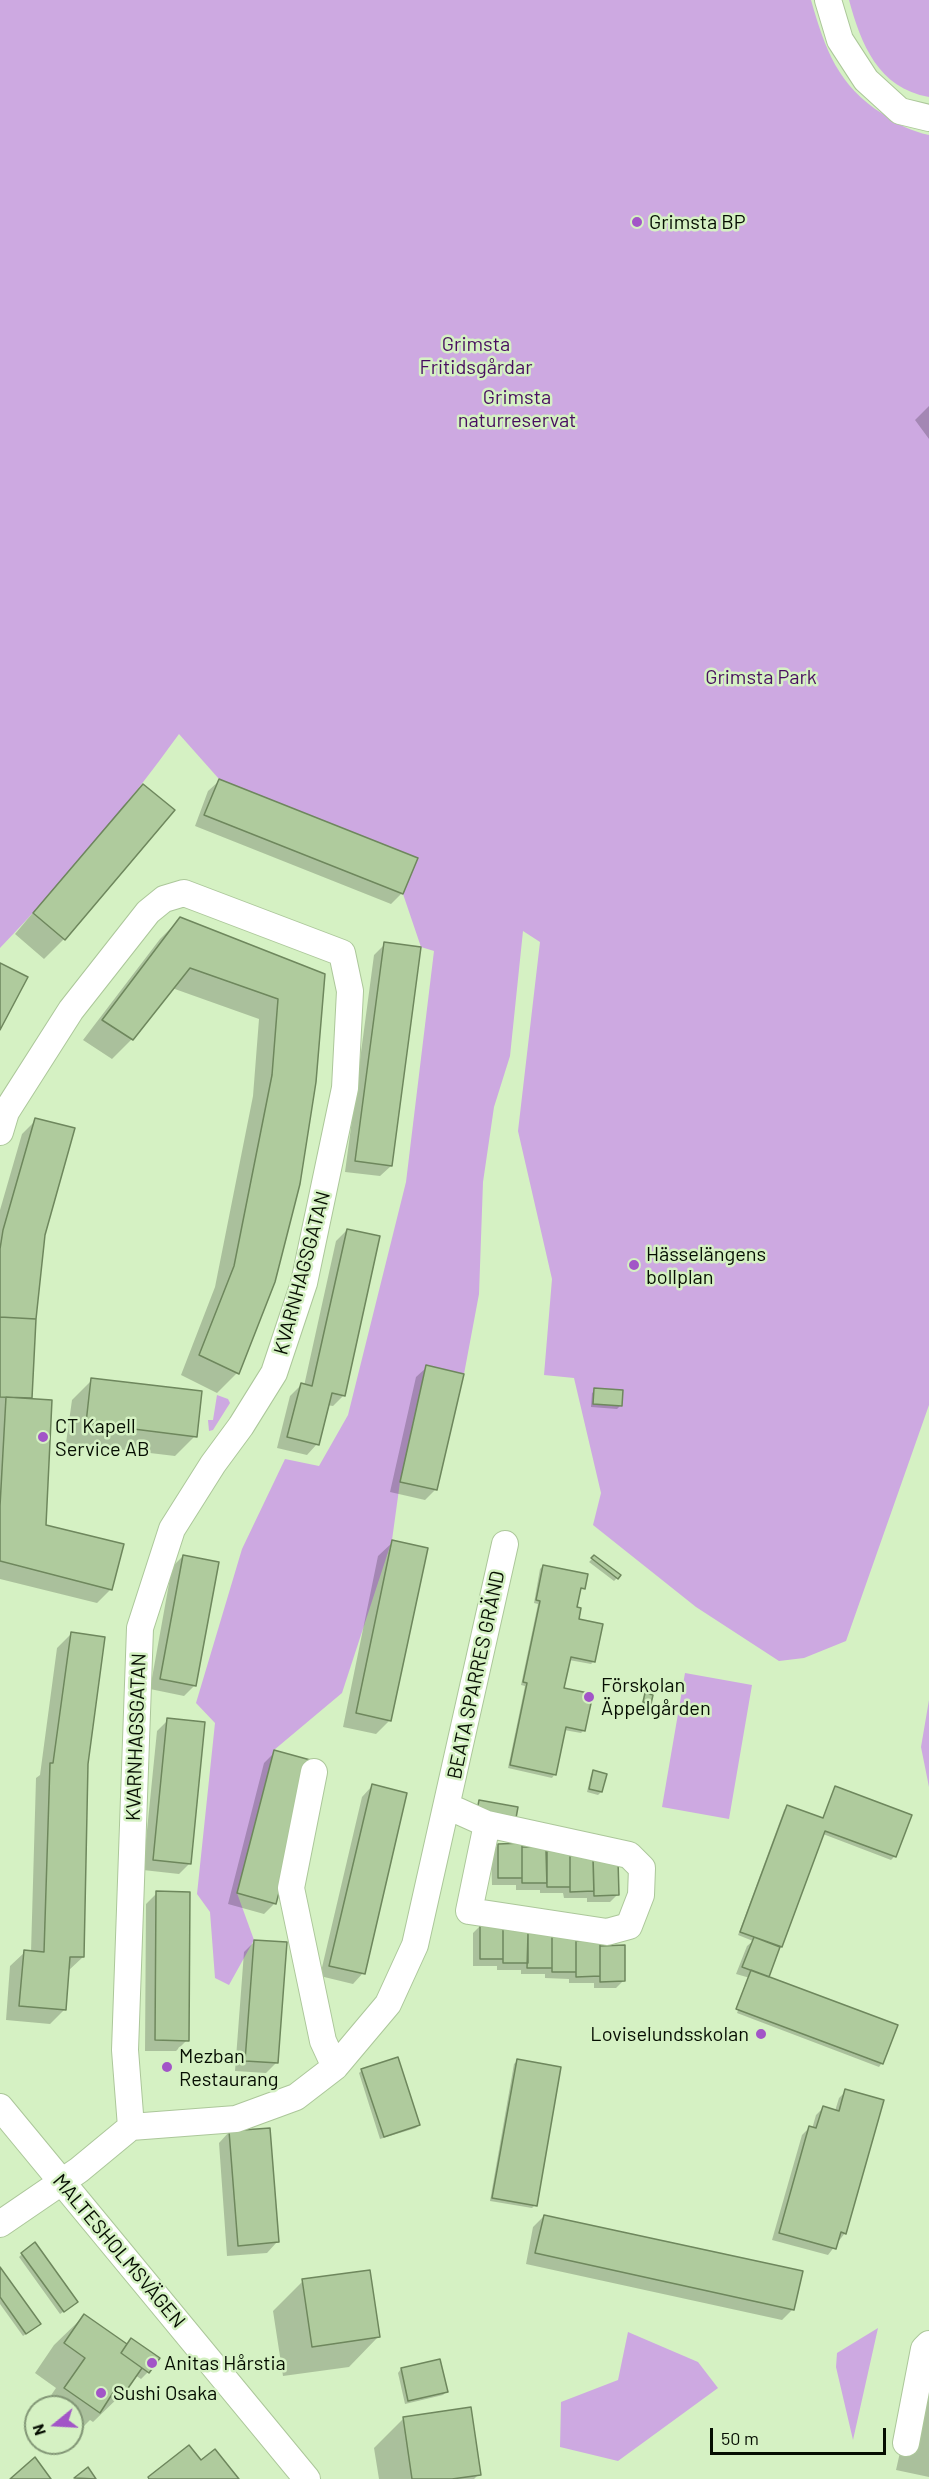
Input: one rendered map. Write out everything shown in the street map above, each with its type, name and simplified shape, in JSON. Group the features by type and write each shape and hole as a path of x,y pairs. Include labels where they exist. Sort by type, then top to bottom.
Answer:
{"street":[{"path":"828,0 840,40 866,80 900,111 929,118"},
{"name":"KVARNHAGSGATAN","path":"0,1132 6,1112 71,1010 148,912 164,899 184,893 342,953 350,990 345,1088 304,1283 274,1373 172,1529 140,1628 125,2050 131,2127"},
{"name":"BEATA SPARRES GRÄND","path":"131,2127 236,2119 296,2097 335,2067 388,2004 415,1945 505,1544"},
{"path":"314,1772 291,1888 323,2041 335,2067"},
{"name":"BEATA SPARRES GRÄND","path":"447,1806 487,1824 629,1855 642,1868 641,1895 628,1926 608,1932 469,1911 487,1824"},
{"name":"MALTESHOLMSVÄGEN","path":"0,2107 307,2479"},
{"path":"0,2224 62,2182 131,2127"},
{"path":"906,2443 924,2349 929,2344"}],"green space":[{"name":"Grimsta naturreservat","path":"0,0 811,0 828,50 844,79 868,103 894,121 929,135 929,1405 846,1641 804,1658 779,1661 696,1607 593,1525 601,1493 574,1378 544,1375 552,1279 518,1131 540,942 523,931 510,1056 494,1107 483,1182 479,1294 464,1374 426,1365 400,1482 392,1540 342,1693 274,1750 237,1893 254,1940 229,1985 215,1978 210,1912 197,1894 215,1723 196,1703 242,1549 285,1459 319,1466 348,1415 406,1182 434,951 421,947 403,894 417,858 219,779 179,734 93,844 0,948"},
{"path":"849,0 929,0 929,97 911,92 897,84 874,62 859,32"},
{"path":"217,1395 228,1399 230,1403 213,1430 209,1431 208,1420 213,1420"},
{"path":"685,1673 752,1685 729,1819 662,1807"},
{"path":"929,1700 929,1787 921,1747"},
{"path":"878,2328 853,2440 836,2367 837,2353"},
{"path":"628,2332 698,2362 718,2388 618,2461 560,2447 561,2402 618,2380"}],"building":[{"path":"219,779 418,858 403,894 204,815"},
{"path":"143,784 175,810 65,940 33,913"},
{"path":"180,917 325,974 316,1082 300,1184 275,1282 239,1374 199,1355 234,1266 272,1075 278,999 190,968 133,1040 102,1020"},
{"path":"384,942 421,947 392,1166 355,1161"},
{"path":"0,963 28,977 0,1030"},
{"path":"35,1118 75,1128 45,1235 36,1319 0,1317 0,1249 3,1230"},
{"path":"347,1229 380,1236 345,1396 332,1393 319,1445 287,1437 301,1383 312,1386"},
{"path":"0,1317 36,1319 32,1398 0,1397"},
{"path":"426,1365 464,1374 437,1490 400,1482"},
{"path":"91,1378 202,1391 197,1437 86,1423"},
{"path":"594,1388 623,1390 622,1406 593,1404"},
{"path":"6,1397 52,1400 46,1525 124,1544 112,1590 0,1561 0,1506"},
{"path":"392,1540 428,1548 391,1721 356,1713"},
{"path":"183,1555 219,1562 196,1686 160,1679"},
{"path":"594,1555 621,1575 618,1579 591,1558"},
{"path":"543,1565 588,1574 585,1589 581,1588 577,1607 581,1608 579,1619 603,1624 595,1662 571,1657 564,1688 593,1694 585,1731 566,1727 556,1775 510,1765 527,1683 523,1682 540,1601 536,1600"},
{"path":"71,1632 105,1637 88,1764 84,1957 70,1957 66,2010 19,2006 24,1950 44,1952 50,1763 53,1763"},
{"path":"645,1693 653,1695 651,1704 643,1702"},
{"path":"167,1718 205,1722 191,1864 153,1860"},
{"path":"274,1750 314,1761 276,1904 237,1893"},
{"path":"593,1770 607,1774 602,1792 589,1789"},
{"path":"372,1784 407,1793 365,1974 329,1966"},
{"path":"835,1786 912,1815 896,1857 825,1831 782,1947 740,1932 787,1805 823,1818"},
{"path":"479,1800 518,1807 516,1818 477,1811"},
{"path":"522,1843 522,1878 498,1878 498,1844"},
{"path":"522,1847 547,1847 547,1883 522,1883"},
{"path":"546,1851 570,1851 570,1887 547,1887"},
{"path":"570,1856 593,1856 594,1891 570,1892"},
{"path":"593,1860 618,1860 619,1895 594,1896"},
{"path":"156,1891 190,1892 189,2041 155,2040"},
{"path":"480,1924 503,1924 503,1959 480,1959"},
{"path":"503,1929 528,1929 528,1963 503,1963"},
{"path":"528,1933 552,1933 552,1968 527,1968"},
{"path":"552,1937 576,1938 576,1972 552,1972"},
{"path":"754,1937 780,1947 769,1977 742,1967"},
{"path":"254,1940 287,1942 278,2063 245,2061"},
{"path":"576,1941 600,1941 600,1976 576,1977"},
{"path":"625,1945 625,1981 600,1982 600,1946"},
{"path":"751,1970 898,2025 883,2064 736,2009"},
{"path":"398,2057 420,2125 384,2137 361,2069"},
{"path":"517,2059 561,2067 537,2206 492,2198"},
{"path":"845,2089 884,2100 846,2234 841,2232 836,2249 779,2233 809,2126 816,2128 823,2106 839,2111"},
{"path":"270,2128 279,2242 238,2246 229,2131"},
{"path":"544,2215 803,2271 794,2310 535,2253"},
{"path":"35,2242 78,2302 64,2312 21,2253"},
{"path":"0,2267 41,2324 26,2334 0,2297"},
{"path":"370,2270 380,2337 312,2347 302,2279"},
{"path":"84,2314 127,2344 121,2353 142,2368 124,2394 116,2388 100,2413 84,2402 84,2395 74,2395 64,2388 85,2358 64,2343"},
{"path":"131,2338 160,2358 149,2373 121,2353"},
{"path":"440,2359 448,2392 408,2401 401,2368"},
{"path":"471,2407 481,2475 452,2479 412,2479 403,2417"},
{"path":"189,2445 201,2460 215,2449 239,2479 149,2479 148,2477"},
{"path":"35,2457 51,2479 10,2479"},
{"path":"88,2467 96,2479 74,2478"}],"place":[{"name":"Grimsta BP","path":"637,222"},
{"name":"Hässelängens bollplan","path":"634,1265"},
{"name":"CT Kapell Service AB","path":"43,1437"},
{"name":"Förskolan Äppelgården","path":"589,1697"},
{"name":"Loviselundsskolan","path":"761,2034"},
{"name":"Mezban Restaurang","path":"167,2067"},
{"name":"Anitas Hårstia","path":"152,2363"},
{"name":"Sushi Osaka","path":"101,2393"}],"park label":[{"name":"Grimsta Fritidsgårdar","path":"476,356"},
{"name":"Grimsta Park","path":"761,677"}]}
